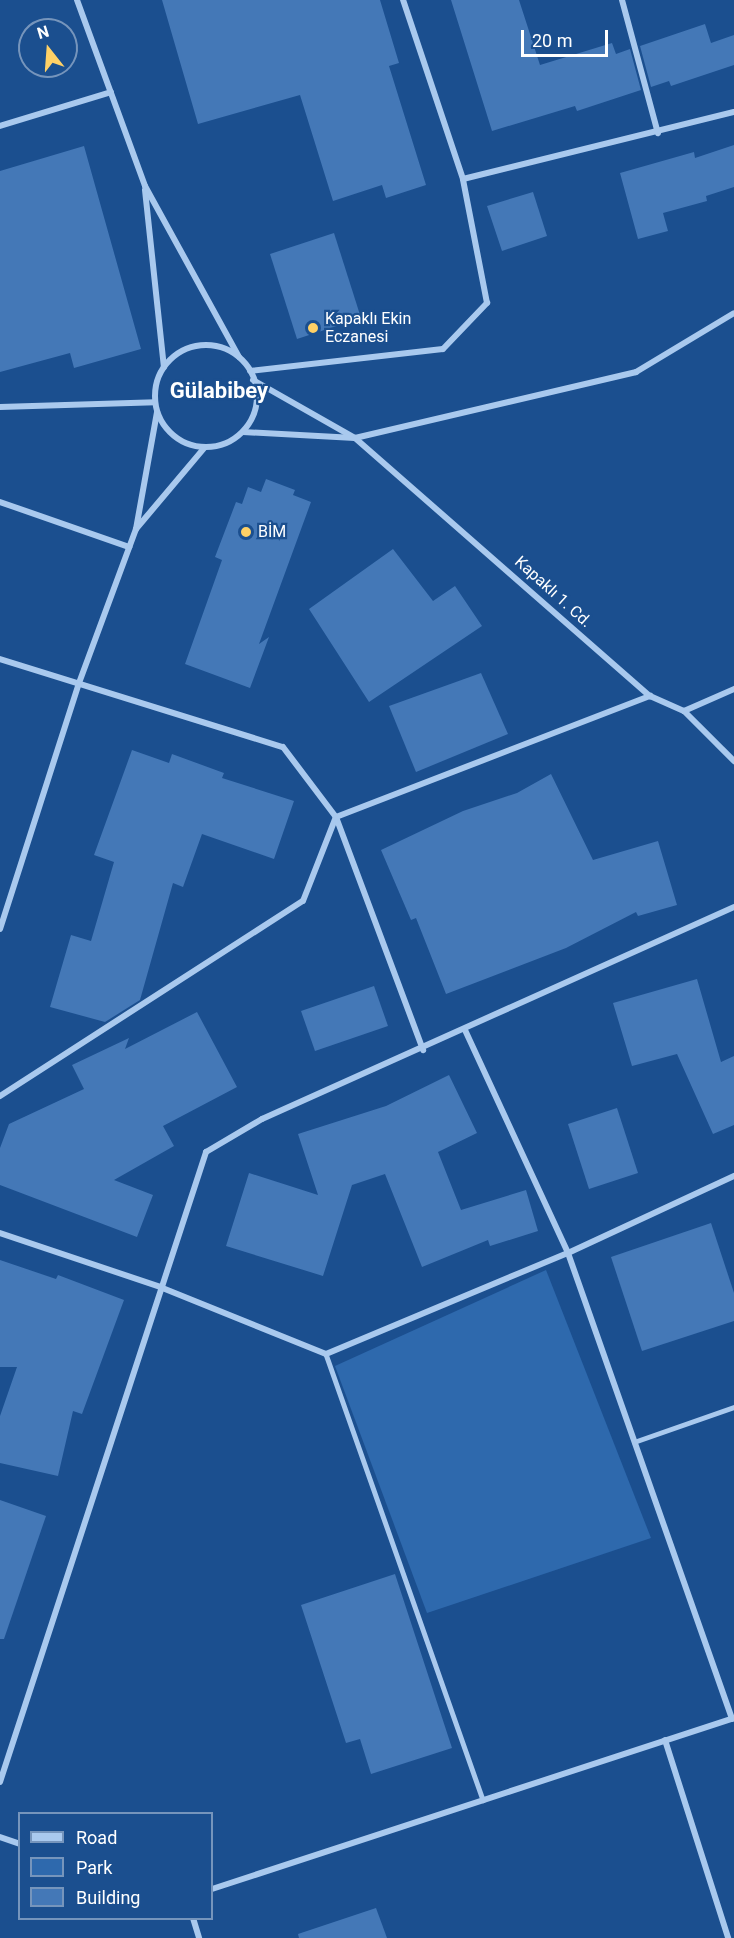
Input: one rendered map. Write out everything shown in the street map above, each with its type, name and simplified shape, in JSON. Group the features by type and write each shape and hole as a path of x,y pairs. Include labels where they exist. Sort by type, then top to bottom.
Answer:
{"street":[{"path":"77,0 145,186 239,357 250,371 257,393 254,414 243,432 226,443 205,447 184,442 167,430 157,412 155,402 157,381 164,367 179,352 199,345 220,346 239,357"},
{"path":"250,371 443,349 488,303 463,179 403,0"},
{"path":"622,0 658,133"},
{"path":"0,126 111,92"},
{"path":"463,179 658,133 734,112"},
{"path":"145,186 164,367"},
{"path":"243,432 355,438 636,372 734,313"},
{"name":"Kapaklı 1. Cd.","path":"253,380 355,438 650,696 684,711 734,761"},
{"path":"0,407 155,402"},
{"path":"0,929 79,682 136,529 157,412"},
{"path":"136,529 205,447"},
{"path":"0,502 129,548"},
{"path":"0,659 283,747 336,817 423,1050"},
{"path":"684,711 734,689"},
{"path":"0,1096 303,901 336,817 650,696"},
{"path":"0,1782 206,1152 262,1119 423,1050 734,907"},
{"path":"213,1889 733,1719 568,1253 465,1030"},
{"path":"0,1233 160,1287 326,1354 568,1253 734,1176"},
{"path":"666,1740 728,1938"},
{"path":"0,1837 18,1843"},
{"path":"194,1920 199,1938"}],"lane":[{"path":"326,1354 483,1800"},
{"path":"634,1442 734,1407"}],"green space":[{"path":"546,1270 651,1538 427,1613 335,1366"}],"building":[{"path":"162,0 380,0 399,63 389,66 426,185 386,198 382,185 333,201 300,95 198,124"},
{"path":"451,0 519,0 540,65 612,43 616,54 630,49 641,90 577,111 575,106 492,131"},
{"path":"705,24 711,43 734,35 734,65 671,86 669,81 651,87 640,46"},
{"path":"734,145 734,187 706,196 707,201 663,213 668,231 638,239 620,173 694,152 695,158"},
{"path":"84,146 141,349 74,368 70,353 0,372 0,171"},
{"path":"533,192 547,236 502,251 487,206"},
{"path":"334,233 361,318 297,339 270,254"},
{"path":"266,479 295,490 293,495 311,502 259,644 269,637 250,688 185,664 222,560 215,557 236,502 242,504 248,487 261,492"},
{"path":"393,549 433,601 455,586 482,626 369,702 309,609"},
{"path":"481,673 508,734 416,772 389,706"},
{"path":"132,750 169,763 172,754 224,773 222,778 294,801 274,859 202,834 183,887 173,883 140,1000 105,1022 50,1007 71,935 91,941 114,862 94,855"},
{"path":"551,774 593,860 658,841 677,905 638,916 636,912 566,948 446,994 416,918 411,920 381,850 463,811 517,793"},
{"path":"697,979 721,1062 734,1056 734,1125 713,1134 677,1054 632,1066 613,1003"},
{"path":"374,986 388,1026 315,1051 301,1011"},
{"path":"197,1012 237,1087 163,1126 174,1146 114,1180 153,1195 137,1237 0,1185 0,1148 9,1124 84,1089 72,1065 129,1038 125,1049"},
{"path":"449,1075 477,1133 438,1152 461,1210 526,1190 538,1231 490,1246 488,1240 422,1267 385,1174 352,1185 323,1276 226,1246 249,1173 318,1195 298,1134 386,1106"},
{"path":"617,1108 638,1173 589,1189 568,1124"},
{"path":"711,1223 734,1293 734,1321 642,1351 611,1257"},
{"path":"0,1260 56,1279 58,1275 124,1300 82,1414 73,1411 58,1476 0,1463 0,1416 17,1367 0,1367"},
{"path":"0,1500 46,1516 4,1639 0,1639"},
{"path":"395,1574 452,1748 371,1774 360,1739 346,1743 301,1605"},
{"path":"376,1908 387,1938 299,1938 298,1934"}],"place":[{"name":"Kapaklı Ekin Eczanesi","path":"313,328"},
{"name":"BİM","path":"246,532"}],"district":[{"name":"Gülabibey","path":"219,391"}]}
